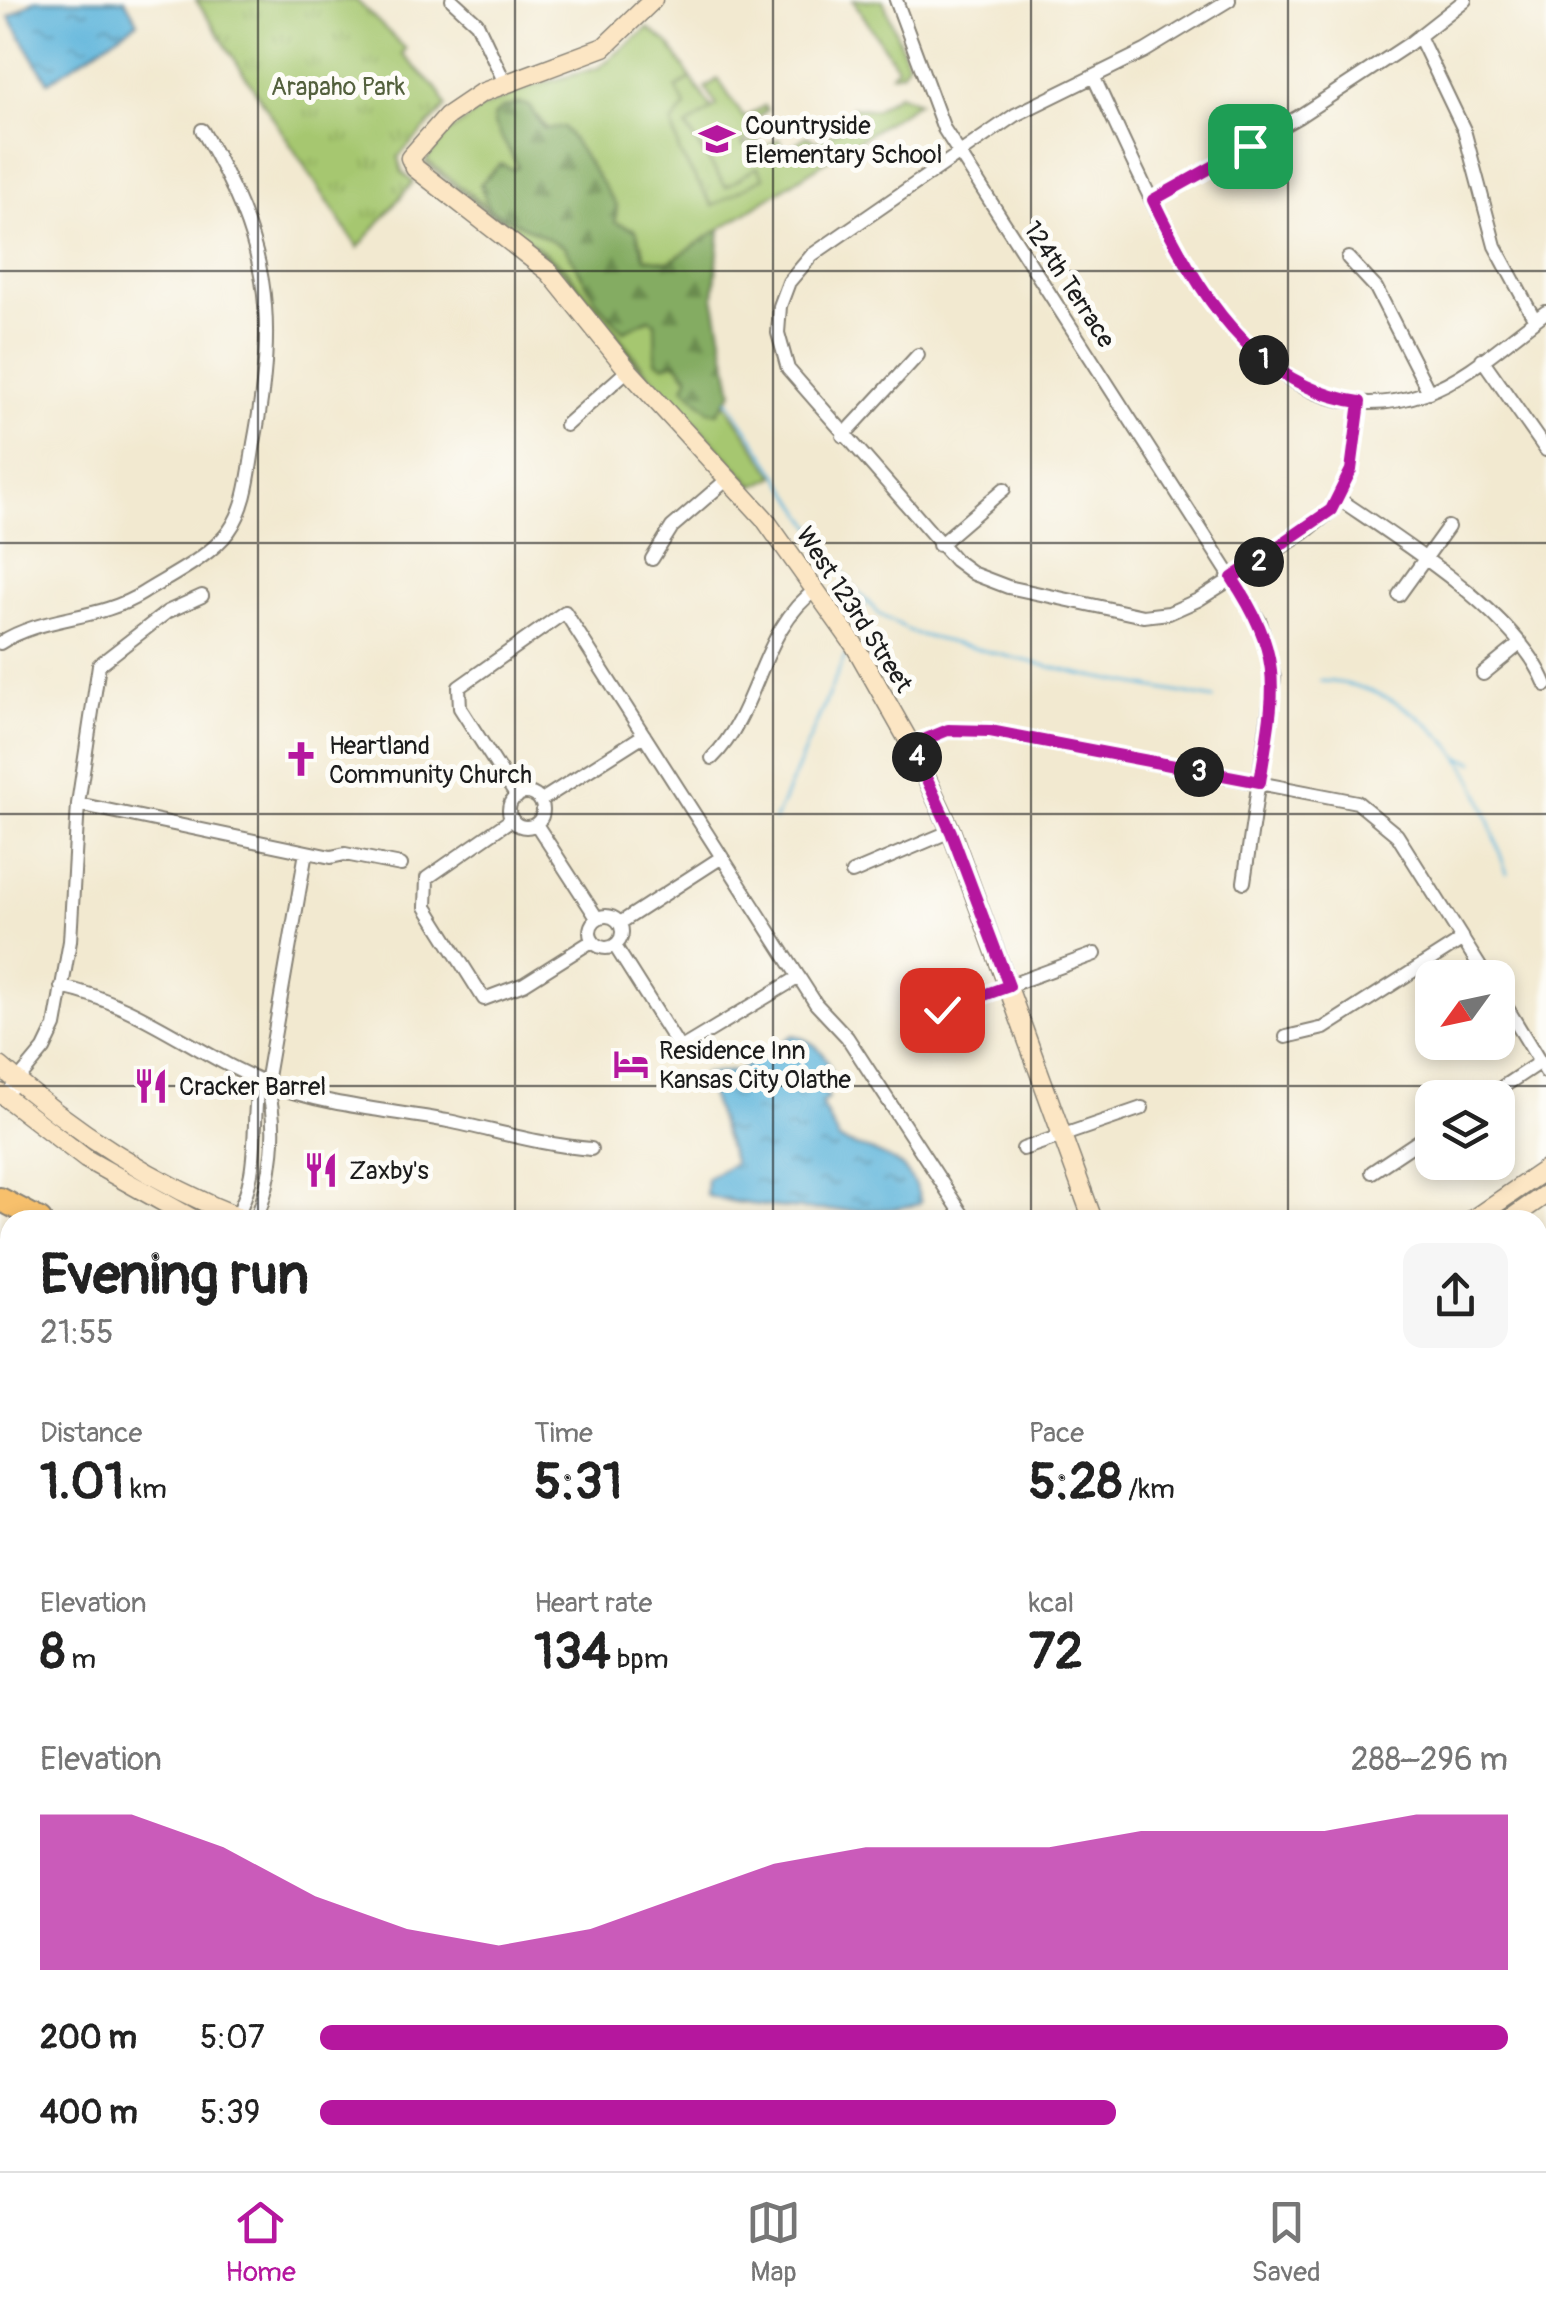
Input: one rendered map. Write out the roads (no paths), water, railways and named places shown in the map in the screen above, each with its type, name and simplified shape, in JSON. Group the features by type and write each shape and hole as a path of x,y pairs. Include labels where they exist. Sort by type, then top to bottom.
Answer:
{"street":[{"path":"452,0 478,23 504,81 604,48 654,0"},
{"name":"124th Terrace","path":"896,0 936,113 1260,622 1272,662 1273,700 1244,882"},
{"path":"1229,0 1094,78 1027,108 962,156 812,254 784,293 778,322 783,357 794,379 964,568 992,582 1131,614 1181,609 1322,520 1339,498 1351,470 1360,402"},
{"path":"1153,200 1298,117 1419,36 1465,0"},
{"path":"1094,78 1180,253 1227,324 1279,372 1311,390 1360,402 1396,400 1429,392 1540,316 1495,246 1464,130 1419,36"},
{"name":"West 123rd Street","path":"504,81 446,116 410,158 416,168 550,272 628,370 730,476 817,589 911,745 951,832 1090,1210"},
{"path":"0,643 36,627 124,604 218,542 238,516 268,368 268,312 250,228 238,195 202,130"},
{"path":"1348,258 1376,288 1429,392"},
{"path":"843,436 918,355"},
{"path":"1482,359 1546,450"},
{"path":"566,425 628,370"},
{"path":"652,559 672,527 730,476"},
{"path":"940,545 1004,489"},
{"path":"1339,498 1502,621 1546,685"},
{"path":"1399,595 1448,527"},
{"path":"712,758 739,723 786,621 817,589"},
{"path":"177,1210 86,1159 2,1095 44,1049 55,1026 70,941 78,804 99,665 167,612 202,596"},
{"path":"517,796 460,708 459,686 565,612 816,1004 848,1037 960,1210"},
{"path":"1482,674 1521,644"},
{"path":"911,745 948,730 990,731 1332,794 1369,808 1396,835 1476,960"},
{"path":"540,801 644,735"},
{"path":"526,794 540,801 542,816 536,824 523,827 512,819 510,806 517,796 526,794"},
{"path":"78,804 306,852 402,865"},
{"path":"512,819 430,872 423,900 484,999 524,984 592,940"},
{"path":"536,824 598,918"},
{"path":"852,873 951,832"},
{"path":"246,1210 257,1092 266,1083 306,852"},
{"path":"620,924 722,857"},
{"path":"610,916 620,924 621,938 615,946 605,948 592,940 590,926 598,918 610,916"},
{"path":"1286,1037 1324,1028 1463,939"},
{"path":"615,946 676,1044 684,1047 799,978"},
{"path":"942,1010 1095,954"},
{"path":"62,987 119,1004 266,1083 326,1102 450,1122 540,1145 591,1149"},
{"path":"1515,1022 1543,1067 1515,1082"},
{"path":"0,1066 124,1158 226,1210"},
{"path":"1024,1149 1142,1108"},
{"path":"1372,1172 1415,1143"},
{"path":"1487,1210 1546,1170"},
{"path":"1523,1210 1546,1194"}],"water":[{"path":"35,0 125,0 138,22 48,82 9,17"},
{"path":"793,1035 814,1045 827,1061 833,1077 821,1085 829,1098 821,1103 839,1140 899,1165 908,1174 921,1202 881,1210 815,1210 749,1204 706,1195 707,1178 734,1163 703,1074 738,1071"}],"waterway":[{"path":"728,400 851,584 879,614 916,634 1080,674 1214,699"},
{"path":"860,620 864,603"},
{"path":"775,820 845,656"},
{"path":"1320,681 1343,683 1387,698 1445,740 1472,778 1507,873"},
{"path":"1461,758 1474,762"}],"place":[{"name":"Countryside Elementary School","path":"717,139"},
{"name":"Heartland Community Church","path":"301,759"},
{"name":"Residence Inn Kansas City Olathe","path":"631,1064"},
{"name":"Cracker Barrel","path":"151,1086"},
{"name":"Zaxby's","path":"321,1170"}],"park label":[{"name":"Arapaho Park","path":"338,86"}]}
